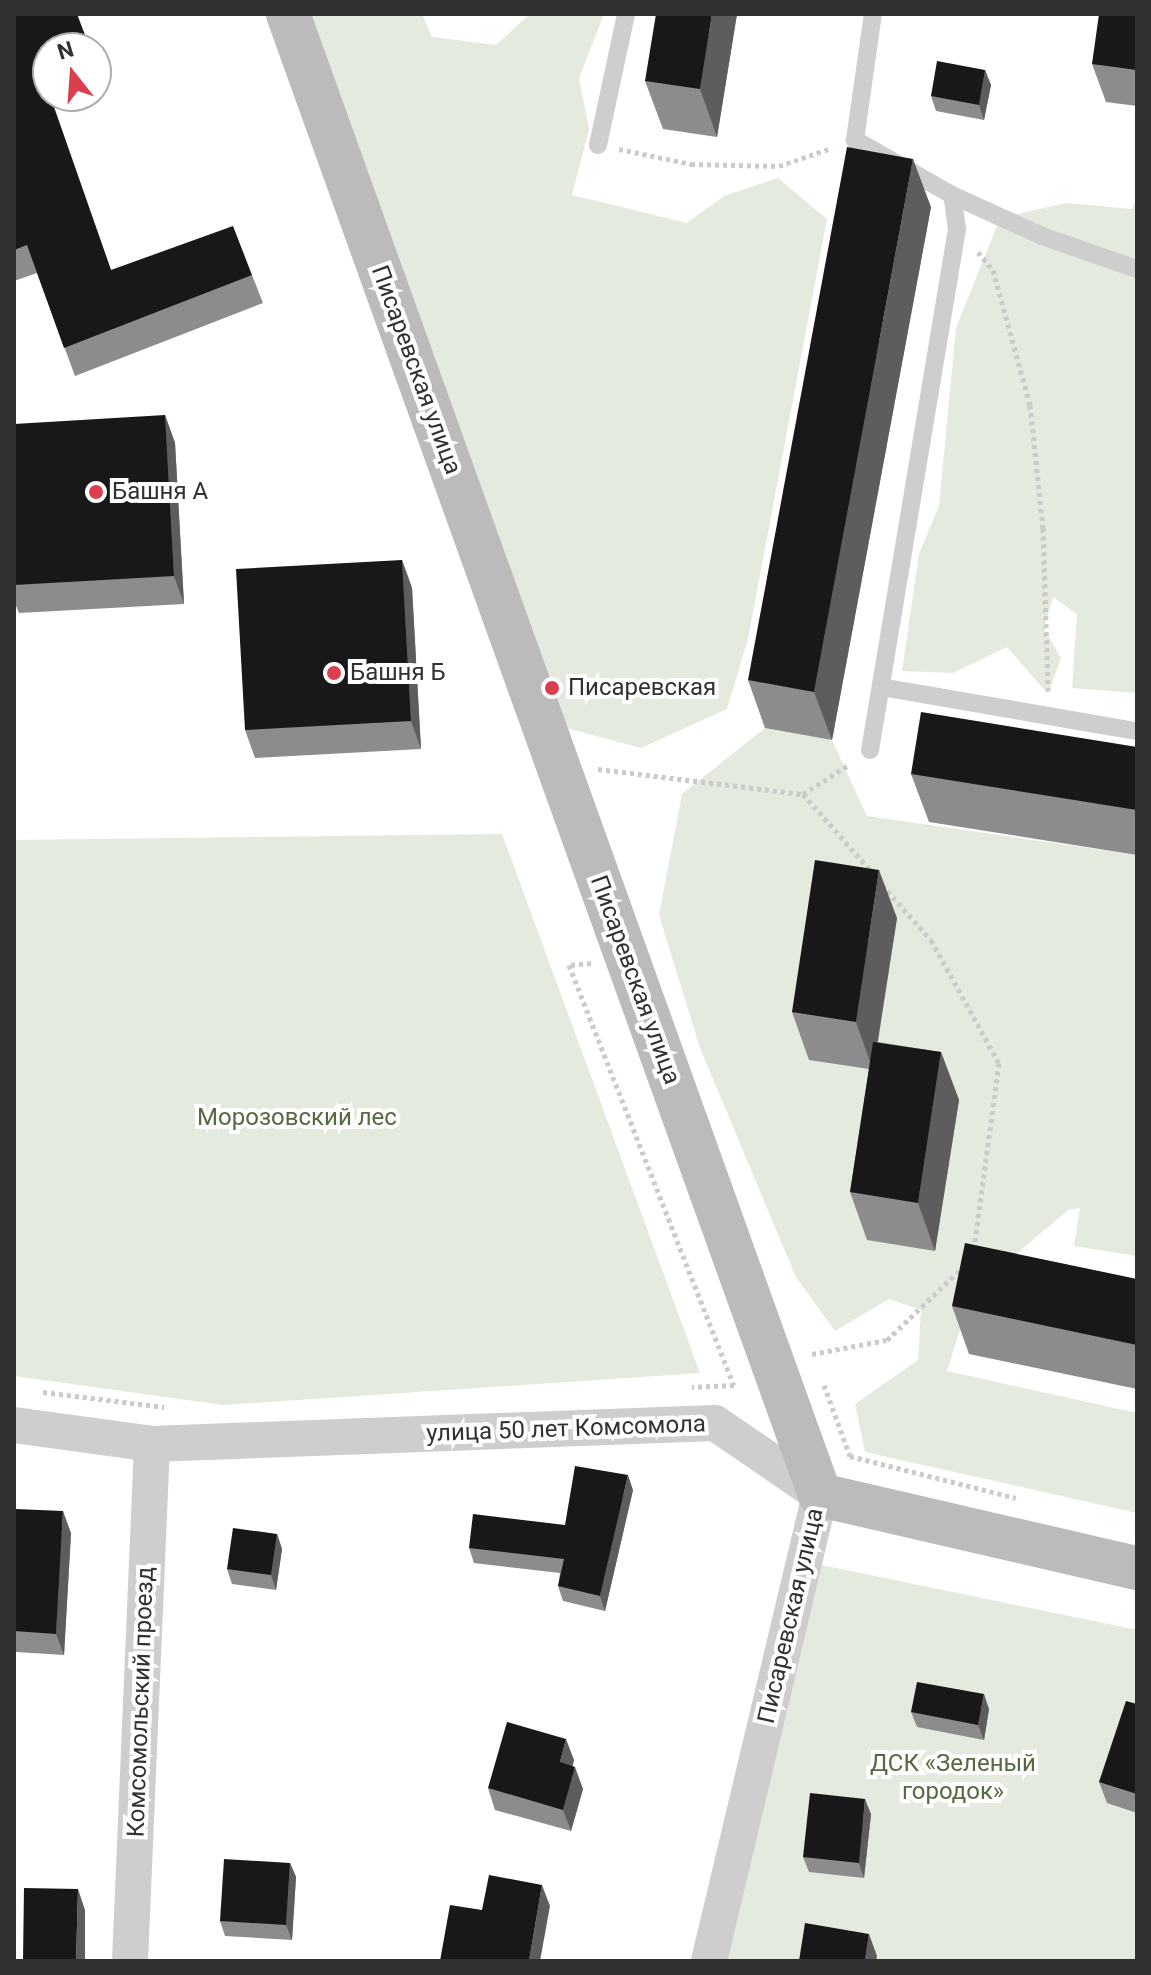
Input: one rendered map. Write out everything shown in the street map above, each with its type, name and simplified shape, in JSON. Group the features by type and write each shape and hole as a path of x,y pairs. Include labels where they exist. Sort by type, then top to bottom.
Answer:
{"street":[{"name":"Писаревская улица","path":"288,14 820,1495 709,1961"},
{"name":"улица 50 лет Комсомола","path":"14,1425 152,1444 715,1423 820,1495 1137,1568"},
{"name":"Комсомольский проезд","path":"130,1961 152,1444"}],"lane":[{"path":"598,145 626,14"},
{"path":"873,14 855,140 952,195 1042,236 1137,269"},
{"path":"870,750 957,229 952,195"},
{"path":"881,687 1137,731"}],"path":[{"path":"598,145 691,164 779,166 855,140"},
{"path":"957,229 993,270 1030,405 1043,528 1048,716"},
{"path":"597,769 803,794 870,750"},
{"path":"592,754 602,784"},
{"path":"803,794 931,940 999,1063 972,1259 887,1340 812,1354"},
{"path":"569,965 734,1385 687,1387"},
{"path":"807,1340 850,1456 1031,1502"},
{"path":"29,1390 177,1409"}],"green space":[{"path":"302,14 422,14 432,37 496,45 530,14 604,14 579,78 589,129 572,195 687,223 724,196 778,178 827,219 748,639 727,709 641,748 566,728"},
{"path":"1137,196 1137,693 1072,688 1077,614 1053,597 1044,629 1061,658 1048,694 1007,647 953,673 902,671 919,554 939,506 956,328 1000,218 1066,203 1132,209"},
{"path":"765,728 832,740 867,816 1137,855 1137,1256 1074,1246 1080,1208 1068,1210 972,1291 947,1371 1137,1413 1137,1513 865,1452 855,1404 918,1360 921,1310 889,1299 835,1331 796,1277 700,1048 659,915 682,794"},
{"name":"Морозовский лес","path":"502,834 700,1373 223,1405 14,1376 14,840"},
{"name":"ДСК «Зеленый городок»","path":"817,1564 1137,1630 1137,1961 722,1961"}],"building":[{"path":"14,14 77,14 84,32 32,32 32,112 56,112 111,270 233,226 252,275 64,348 27,245 14,250"},
{"path":"656,14 712,14 700,89 645,81"},
{"path":"1099,14 1137,14 1137,70 1092,64"},
{"path":"937,61 985,70 979,105 931,96"},
{"path":"847,147 913,159 814,692 748,680"},
{"name":"Башня А","path":"165,415 174,576 14,585 14,424"},
{"name":"Башня Б","path":"402,560 411,721 245,730 236,569"},
{"path":"921,712 1137,747 1137,810 911,774"},
{"path":"815,860 879,870 856,1022 792,1012"},
{"path":"873,1042 941,1052 918,1203 850,1192"},
{"path":"965,1243 1137,1279 1137,1345 952,1306"},
{"path":"575,1466 628,1475 600,1596 558,1586 564,1559 469,1548 473,1514 565,1525"},
{"path":"16,1509 63,1511 56,1634 14,1631"},
{"path":"233,1528 277,1534 271,1575 227,1569"},
{"path":"917,1682 984,1694 978,1725 911,1712"},
{"path":"1126,1701 1137,1704 1137,1794 1099,1782"},
{"path":"507,1722 566,1739 560,1762 575,1767 563,1810 488,1788"},
{"path":"810,1793 865,1799 859,1863 803,1857"},
{"path":"224,1859 290,1863 286,1925 220,1921"},
{"path":"489,1875 542,1885 529,1961 440,1961 450,1905 482,1910"},
{"path":"24,1888 78,1889 76,1961 23,1961"},
{"path":"805,1923 869,1934 865,1961 799,1961"}],"place":[{"name":"Башня А","path":"96,492"},
{"name":"Башня Б","path":"334,673"},
{"name":"Писаревская","path":"552,688"}]}
